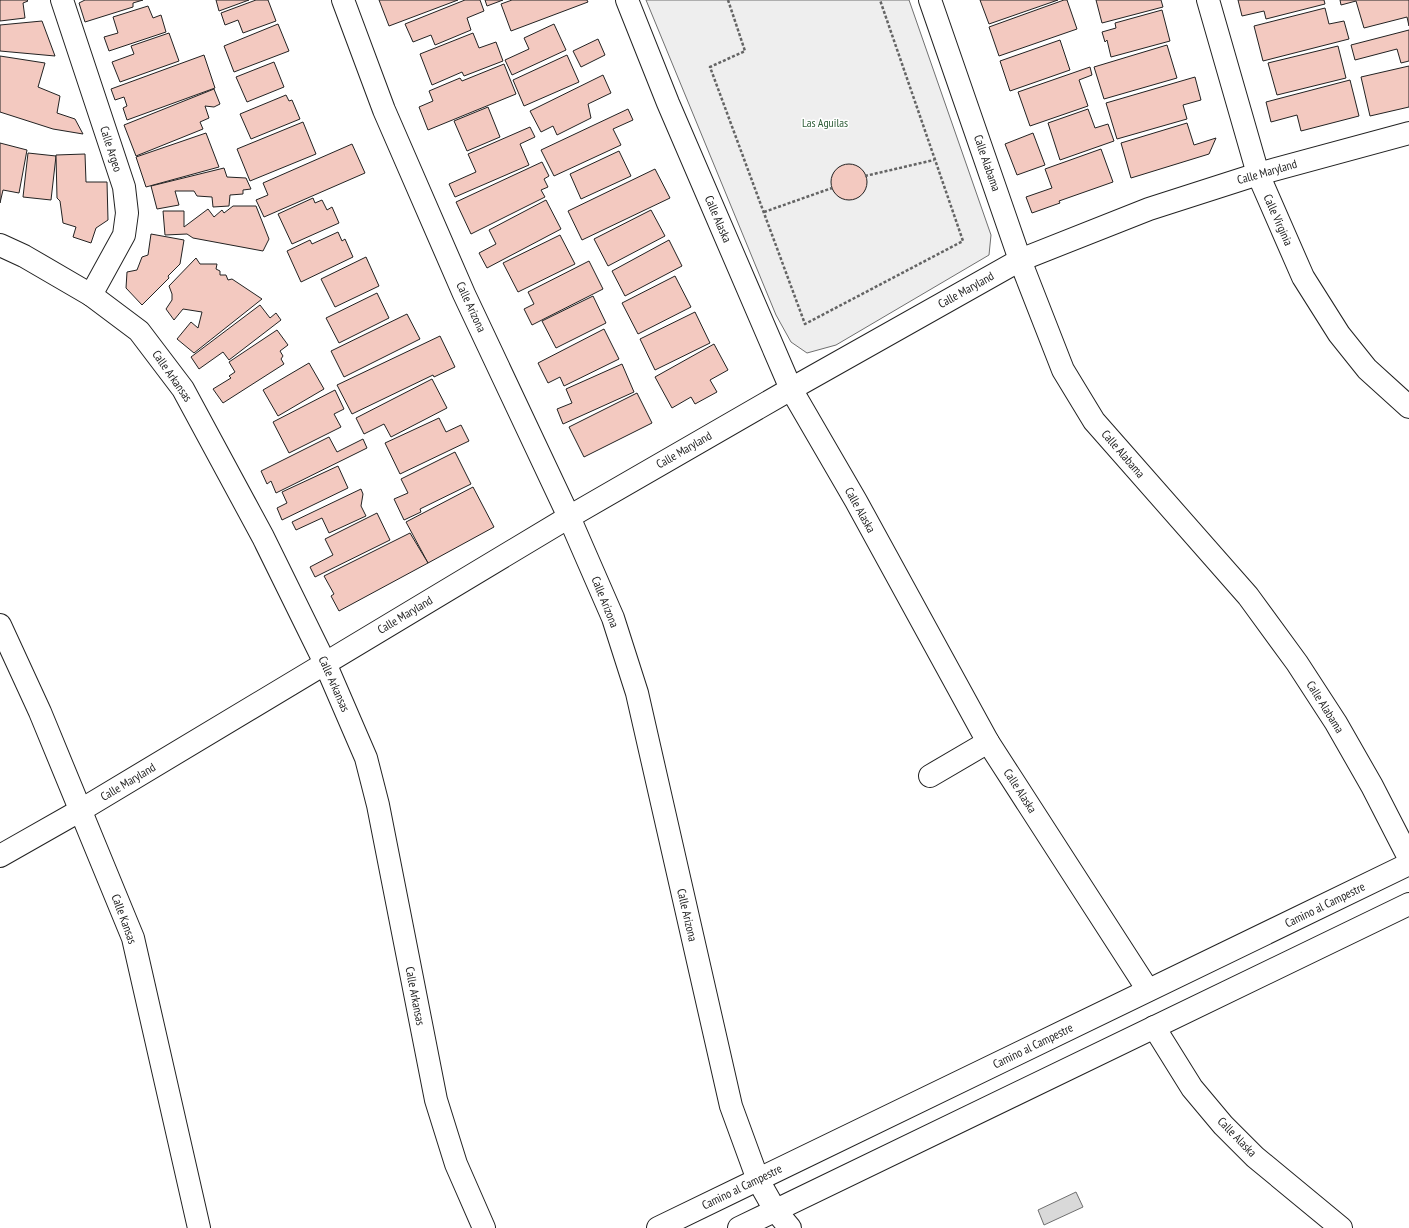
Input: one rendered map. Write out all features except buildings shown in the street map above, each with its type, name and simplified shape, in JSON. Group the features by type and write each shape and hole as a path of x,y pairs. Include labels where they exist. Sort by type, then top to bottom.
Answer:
{"street":[{"name":"Calle Argeo","path":"62,0 124,187 127,213 124,235 91,295"},
{"name":"Calle Arizona","path":"343,0 384,110 458,280 569,517 612,618 637,693 731,1106 758,1180 775,1210 790,1228"},
{"name":"Calle Alaska","path":"627,0 668,103 791,389 856,501 988,742 1148,990"},
{"name":"Calle Alabama","path":"930,0 1020,260 1063,370 1094,421 1248,596 1297,663 1340,730 1372,786 1409,858"},
{"name":"Calle Virginia","path":"1208,0 1258,174 1303,277 1339,334 1367,369 1409,407"},
{"name":"Calle Maryland","path":"0,856 81,810 569,517 791,389 1020,260 1149,209 1258,174 1409,134"},
{"name":"Calle Arkansas","path":"0,245 24,256 91,295 139,331 183,389 263,537 325,663 366,758 378,806 436,1100 456,1164 484,1228"},
{"name":"Calle Kansas","path":"0,625 40,712 133,938 199,1228"},
{"path":"930,776 988,742"},
{"name":"Camino al Campestre","path":"658,1228 1409,864"},
{"path":"739,1228 1409,904"},
{"name":"Calle Alaska","path":"1154,1027 1192,1088 1223,1125 1255,1157 1341,1228"}],"path":[{"path":"728,0 745,51 710,68 805,324 963,241 880,0"},
{"path":"865,176 934,160"},
{"path":"764,212 832,188"}],"green space":[{"name":"Las Aguilas","path":"646,0 909,0 991,235 989,255 836,345 807,353 791,342 776,315"}],"shaded area":[{"path":"1076,1192 1083,1207 1044,1225 1038,1210"}]}
